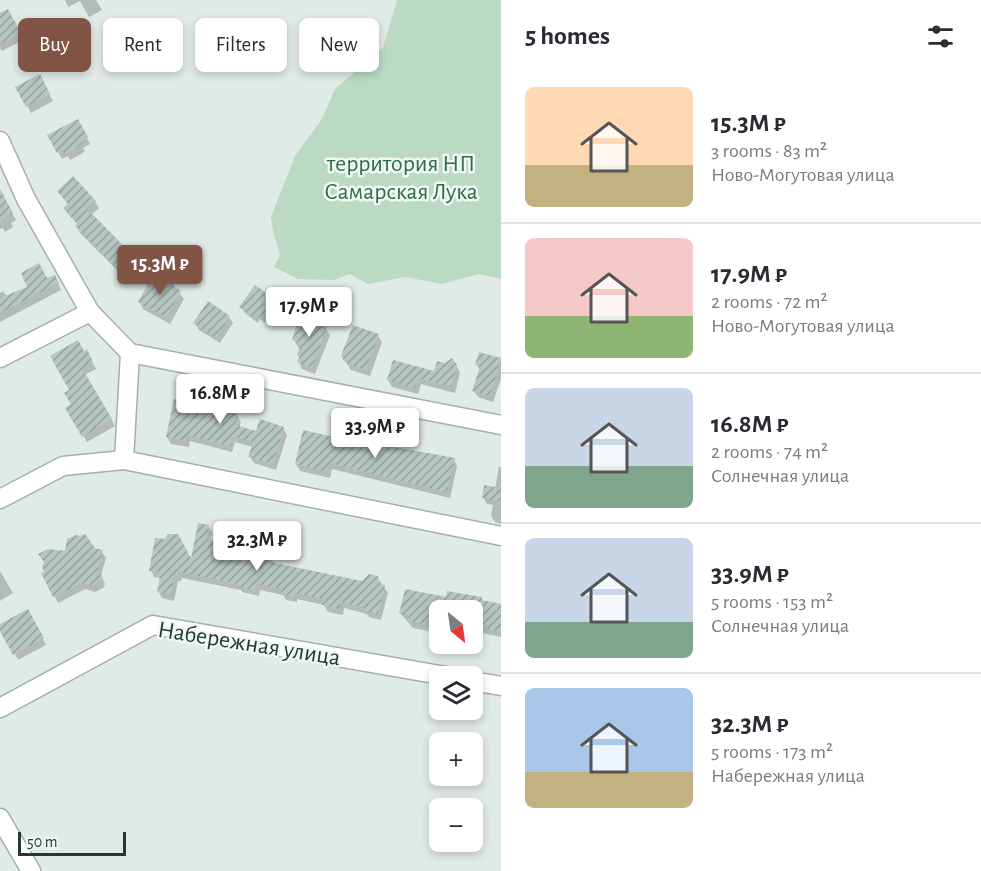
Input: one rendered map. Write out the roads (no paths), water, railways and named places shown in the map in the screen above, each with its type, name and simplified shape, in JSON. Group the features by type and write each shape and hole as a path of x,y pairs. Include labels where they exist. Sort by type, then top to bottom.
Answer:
{"street":[{"path":"0,141 26,199 90,312 130,353 501,425"},
{"path":"0,358 90,312"},
{"path":"124,460 130,353"},
{"path":"0,499 63,466 124,460 501,536"},
{"name":"Набережная улица","path":"0,708 153,625 429,673"},
{"path":"483,683 501,686"},
{"path":"0,818 31,871"}],"park label":[{"name":"территория НП Самарская Лука","path":"401,178"}]}
